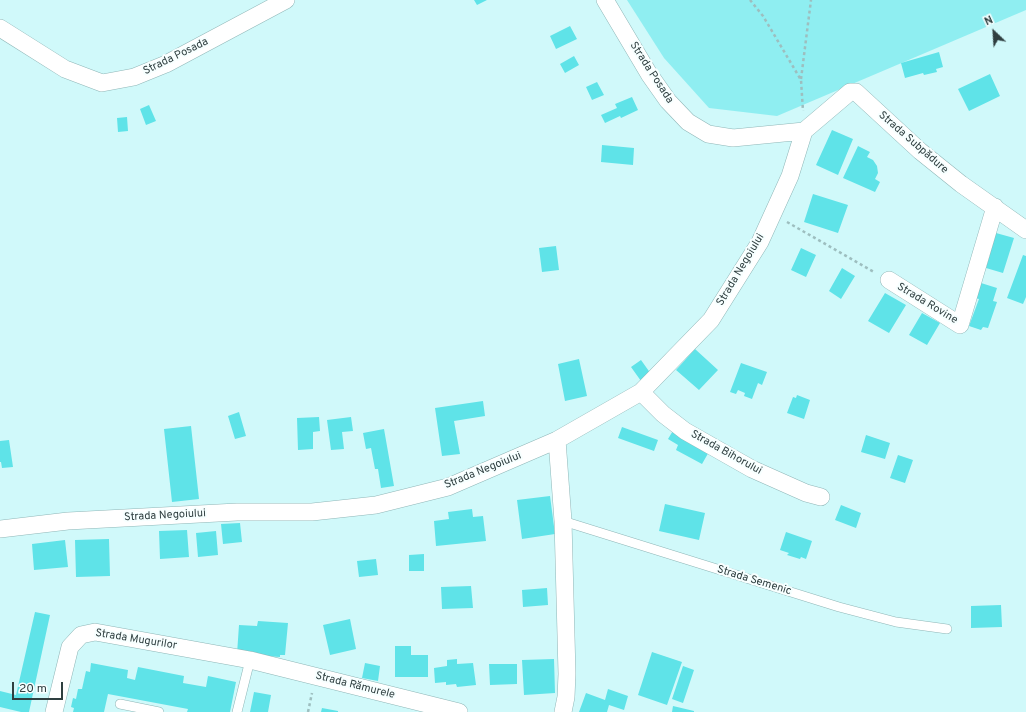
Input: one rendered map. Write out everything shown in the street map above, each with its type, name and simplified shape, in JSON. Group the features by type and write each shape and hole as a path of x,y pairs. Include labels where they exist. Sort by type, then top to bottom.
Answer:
{"street":[{"name":"Strada Posada","path":"0,28 65,70 102,83 134,77 166,64 286,0"},
{"name":"Strada Posada","path":"605,0 649,74 668,102 688,122 708,134 733,138 804,131"},
{"name":"Strada Subpădure","path":"804,131 850,92 856,92 920,151 961,184 1026,230"},
{"name":"Strada Negoiului","path":"0,529 68,520 237,512 312,512 376,505 448,487 557,440 641,392 711,320 760,242 790,176 804,131"},
{"name":"Strada Rovine","path":"889,280 960,325 995,207"},
{"name":"Strada Bihorului","path":"641,392 663,414 685,431 752,470 806,493 821,497"},
{"path":"557,440 564,521 567,674 566,697 563,712"},
{"name":"Strada Mugurilor","path":"54,712 70,647 81,635 95,632 250,660"},
{"name":"Strada Rămurele","path":"250,660 459,712"}],"lane":[{"name":"Strada Semenic","path":"564,521 839,607 896,622 947,629"},
{"path":"237,712 250,660"},
{"path":"120,704 159,712"}],"path":[{"path":"750,0 763,16 801,80"},
{"path":"804,131 801,80 811,0"},
{"name":"Strada Rovine","path":"789,224 889,280"},
{"path":"308,712 312,693"}],"shaded area":[{"path":"627,0 1026,0 1026,10 777,116 709,108 664,58"}],"building":[{"path":"474,0 487,0 477,5"},
{"path":"570,26 577,39 556,49 550,36"},
{"path":"939,52 943,67 936,69 937,72 924,75 923,73 905,78 901,63"},
{"path":"574,56 579,65 565,73 560,64"},
{"path":"990,74 1000,96 969,111 958,89"},
{"path":"597,82 604,95 592,100 586,87"},
{"path":"632,97 638,110 621,118 620,116 605,123 601,115 617,108 615,104"},
{"path":"149,105 156,121 146,125 140,109"},
{"path":"127,117 128,131 118,132 117,118"},
{"path":"832,130 853,139 838,175 816,165"},
{"path":"602,145 634,148 633,165 601,162"},
{"path":"858,146 870,152 867,157 873,160 877,166 878,173 875,179 880,182 875,192 843,178"},
{"path":"813,194 848,205 838,233 804,222"},
{"path":"996,233 1014,238 1003,273 986,268"},
{"path":"556,246 559,270 542,272 539,248"},
{"path":"801,248 816,255 806,277 791,270"},
{"path":"1023,255 1026,256 1026,297 1023,304 1007,298"},
{"path":"842,268 855,276 841,299 829,291"},
{"path":"981,283 997,288 993,301 997,302 988,328 983,327 981,330 969,326 979,299 975,298"},
{"path":"885,293 906,305 889,333 868,321"},
{"path":"922,313 940,323 927,345 909,335"},
{"path":"695,349 718,370 699,390 676,370"},
{"path":"579,359 587,396 565,401 558,364"},
{"path":"641,360 651,374 641,381 631,367"},
{"path":"741,363 767,372 762,385 758,383 752,399 744,396 745,393 738,390 736,394 730,392"},
{"path":"797,395 810,400 804,419 787,413 793,397 796,398"},
{"path":"483,401 485,416 454,421 460,454 442,456 435,408"},
{"path":"239,412 246,436 235,439 228,416"},
{"path":"319,417 320,431 313,432 313,449 298,450 297,418"},
{"path":"351,417 353,431 342,432 344,449 331,450 327,420"},
{"path":"191,426 199,499 172,502 164,429"},
{"path":"622,427 658,440 654,451 618,438"},
{"path":"384,429 394,486 381,488 378,469 375,469 371,448 366,449 363,433"},
{"path":"674,429 710,450 702,464 676,450 678,445 668,439"},
{"path":"866,435 890,443 885,459 861,452"},
{"path":"9,440 13,467 2,468 0,462 0,441"},
{"path":"898,455 913,460 905,483 890,478"},
{"path":"550,496 555,534 522,539 517,500"},
{"path":"665,504 705,513 699,540 659,531"},
{"path":"841,505 861,513 856,528 835,520"},
{"path":"472,509 473,517 483,516 486,541 436,546 434,521 449,519 448,512"},
{"path":"240,523 242,542 223,544 221,524"},
{"path":"187,530 189,557 160,559 159,531"},
{"path":"216,531 218,555 198,557 196,533"},
{"path":"786,532 812,541 806,559 801,557 800,559 787,555 789,553 780,550"},
{"path":"109,539 110,576 76,577 75,540"},
{"path":"65,540 68,567 34,570 32,544"},
{"path":"424,554 424,571 409,571 409,555"},
{"path":"376,559 378,575 359,577 357,561"},
{"path":"471,586 473,608 442,609 441,587"},
{"path":"547,588 548,605 523,607 522,590"},
{"path":"1001,605 1002,627 971,628 971,606"},
{"path":"35,612 50,615 29,712 21,712 0,707 0,691 16,695"},
{"path":"350,619 356,649 330,655 323,625"},
{"path":"258,621 288,623 285,655 280,655 280,657 237,654 239,625 257,626"},
{"path":"395,646 411,646 411,655 428,655 428,677 395,677"},
{"path":"652,652 682,662 667,705 638,695"},
{"path":"457,659 457,664 473,663 476,685 457,687 456,684 446,685 446,682 435,683 434,668 447,666 447,660"},
{"path":"554,659 555,693 524,695 522,660"},
{"path":"91,663 128,670 127,678 135,680 138,667 184,676 183,683 206,687 208,676 236,682 230,712 187,712 188,709 108,694 104,712 73,712 74,708 71,707 73,698 76,699 78,689 82,689 86,671 90,672"},
{"path":"365,663 380,666 378,681 362,678"},
{"path":"489,664 517,664 517,684 490,685"},
{"path":"683,666 694,670 683,703 672,699"},
{"path":"608,689 628,696 624,710 609,705 607,712 579,712 586,693 605,700"},
{"path":"254,692 271,695 268,712 250,712"},
{"path":"673,706 694,711 694,712 672,712"},
{"path":"322,708 338,711 338,712 321,712"}]}
